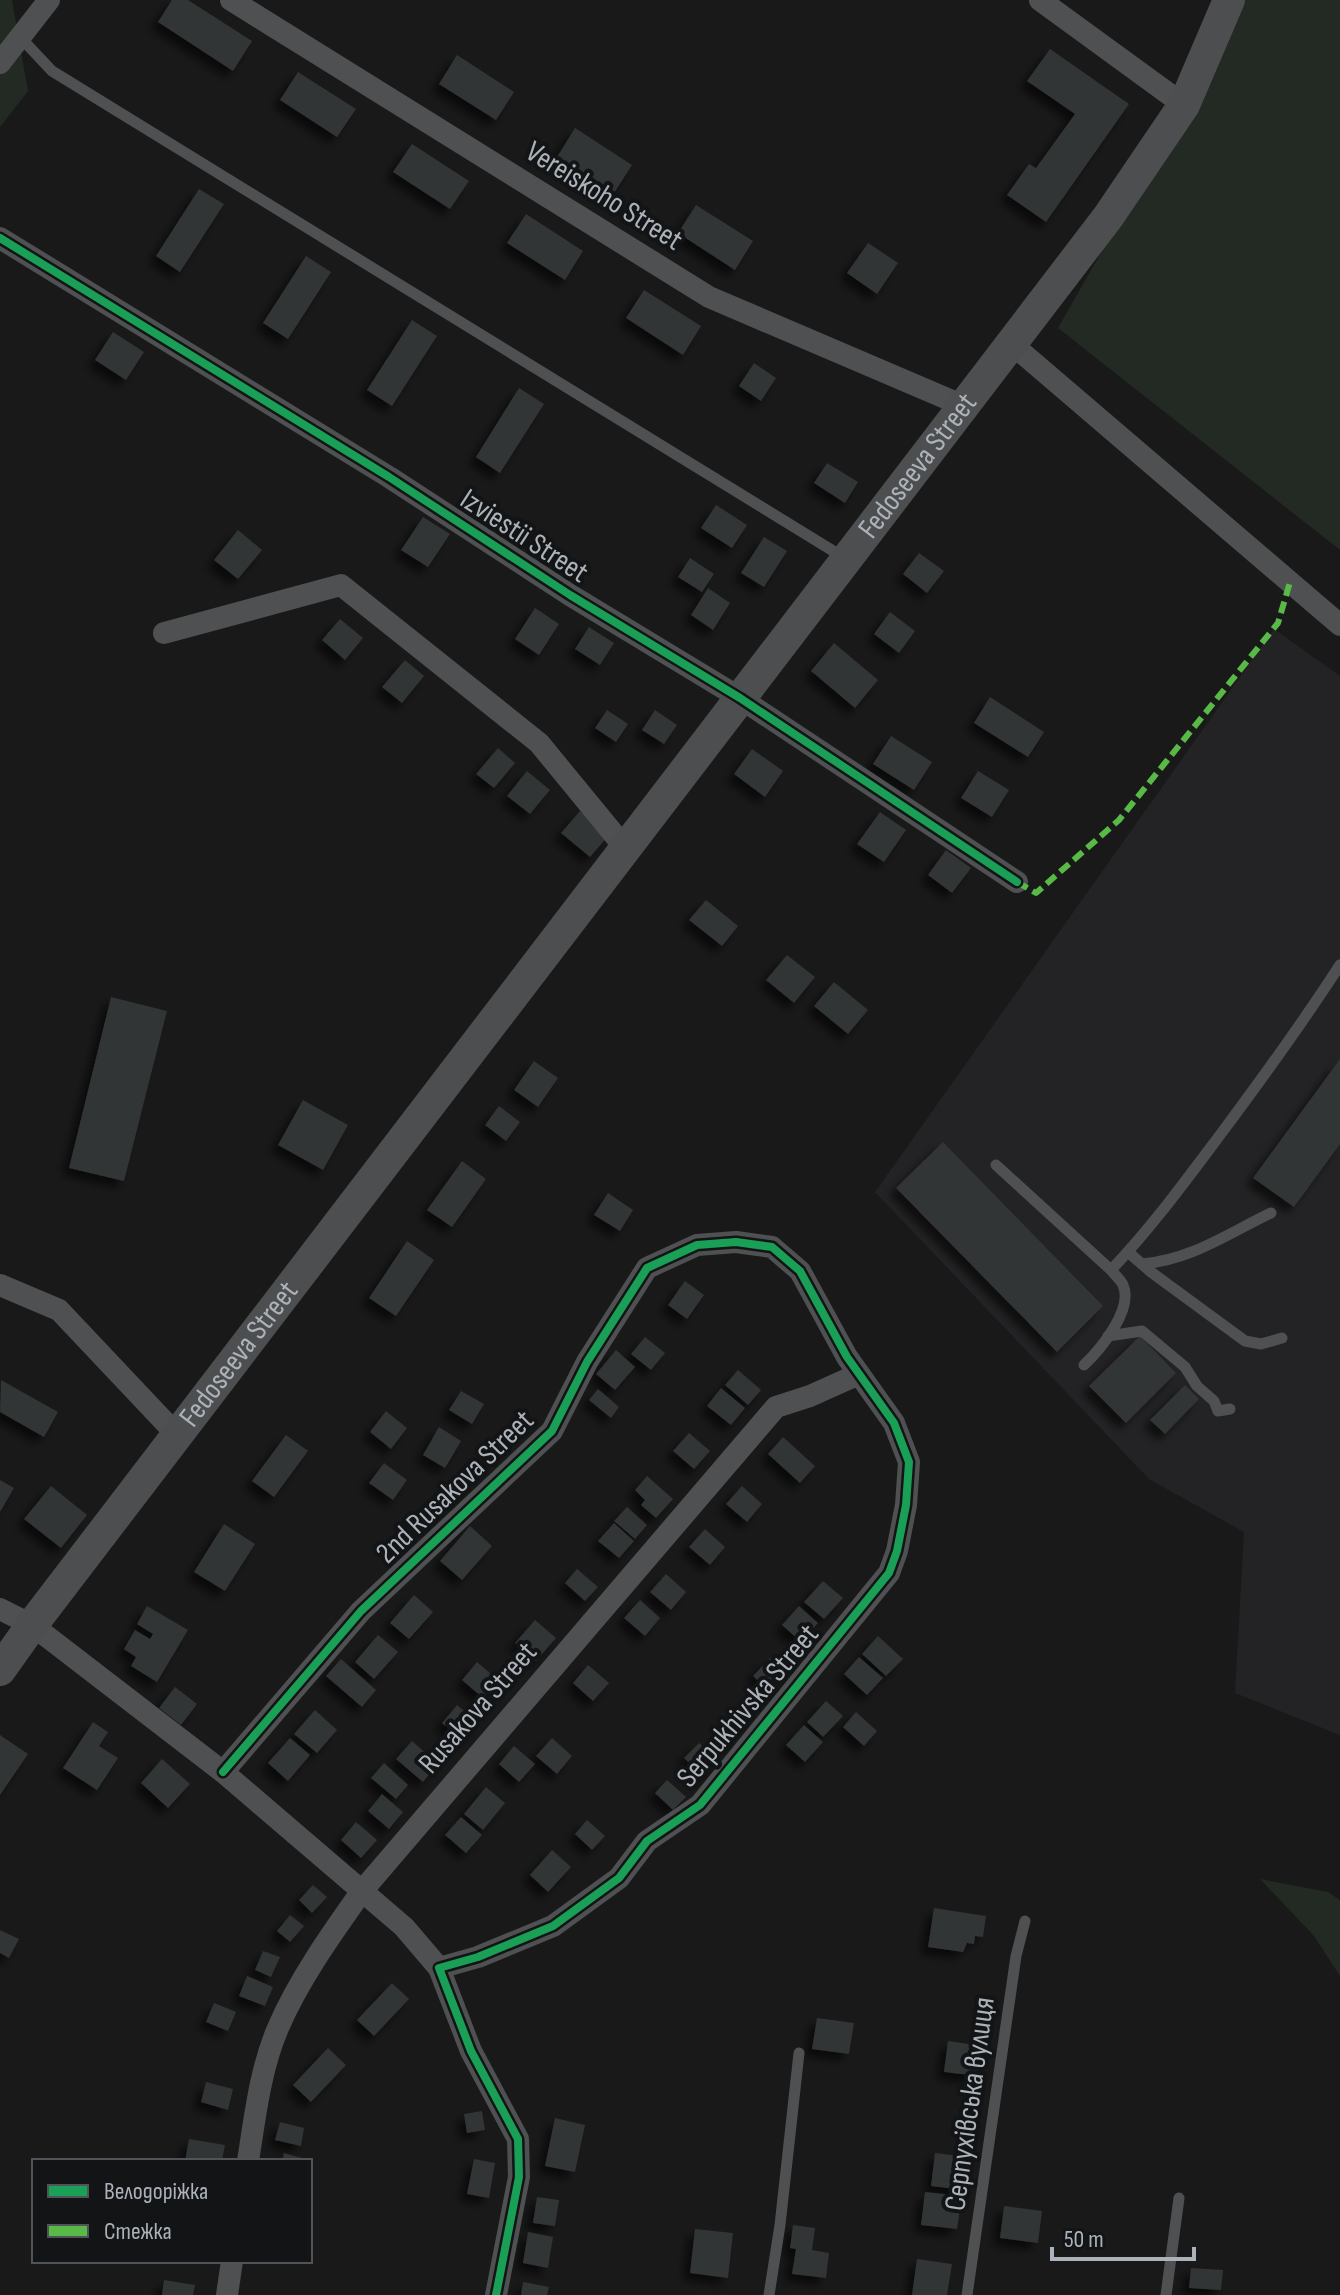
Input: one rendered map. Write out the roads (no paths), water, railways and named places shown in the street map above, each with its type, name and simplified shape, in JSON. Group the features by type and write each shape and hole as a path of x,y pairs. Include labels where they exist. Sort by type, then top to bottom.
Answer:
{"main road":[{"name":"Fedoseeva Street","path":"0,1670 1108,217 1184,105 1229,0"}],"street":[{"path":"0,63 49,0"},
{"name":"Vereiskoho Street","path":"231,0 709,297 964,406"},
{"path":"1040,0 1184,105"},
{"name":"Izviestii Street","path":"0,238 740,698 1017,882"},
{"path":"1013,345 1340,625"},
{"path":"164,633 341,585 539,743 626,849"},
{"name":"2nd Rusakova Street","path":"223,1772 361,1611 552,1431 587,1362 647,1268 697,1245 736,1242 772,1247 800,1271 847,1357 894,1423 909,1462 906,1505 897,1551 889,1573"},
{"path":"0,1285 59,1310 178,1436"},
{"name":"Rusakova Street","path":"248,2159 258,2092 277,2028 325,1943 362,1891 776,1407 859,1374"},
{"name":"Serpukhivska Street","path":"439,1968 478,1957 553,1926 619,1878 647,1841 700,1805 889,1573"},
{"path":"0,1609 32,1625 223,1772 404,1927 439,1968 471,2051 518,2139 519,2177 496,2295"},
{"path":"227,2295 232,2263"}],"lane":[{"path":"20,37 52,71 846,559"},
{"path":"1111,1270 1146,1232 1297,1032 1340,965"},
{"path":"996,1165 1111,1270 1123,1285 1125,1299 1108,1336 1102,1348 1084,1365"},
{"path":"1142,1264 1168,1262 1216,1242 1271,1213"},
{"path":"1128,1252 1245,1341 1261,1344 1282,1338"},
{"path":"1108,1336 1142,1331 1185,1367 1197,1386 1214,1401 1218,1411 1230,1409"},
{"name":"Серпухівська вулиця","path":"967,2295 1016,1956 1025,1921"},
{"path":"769,2295 799,2053"},
{"path":"1166,2295 1179,2198"}]}
